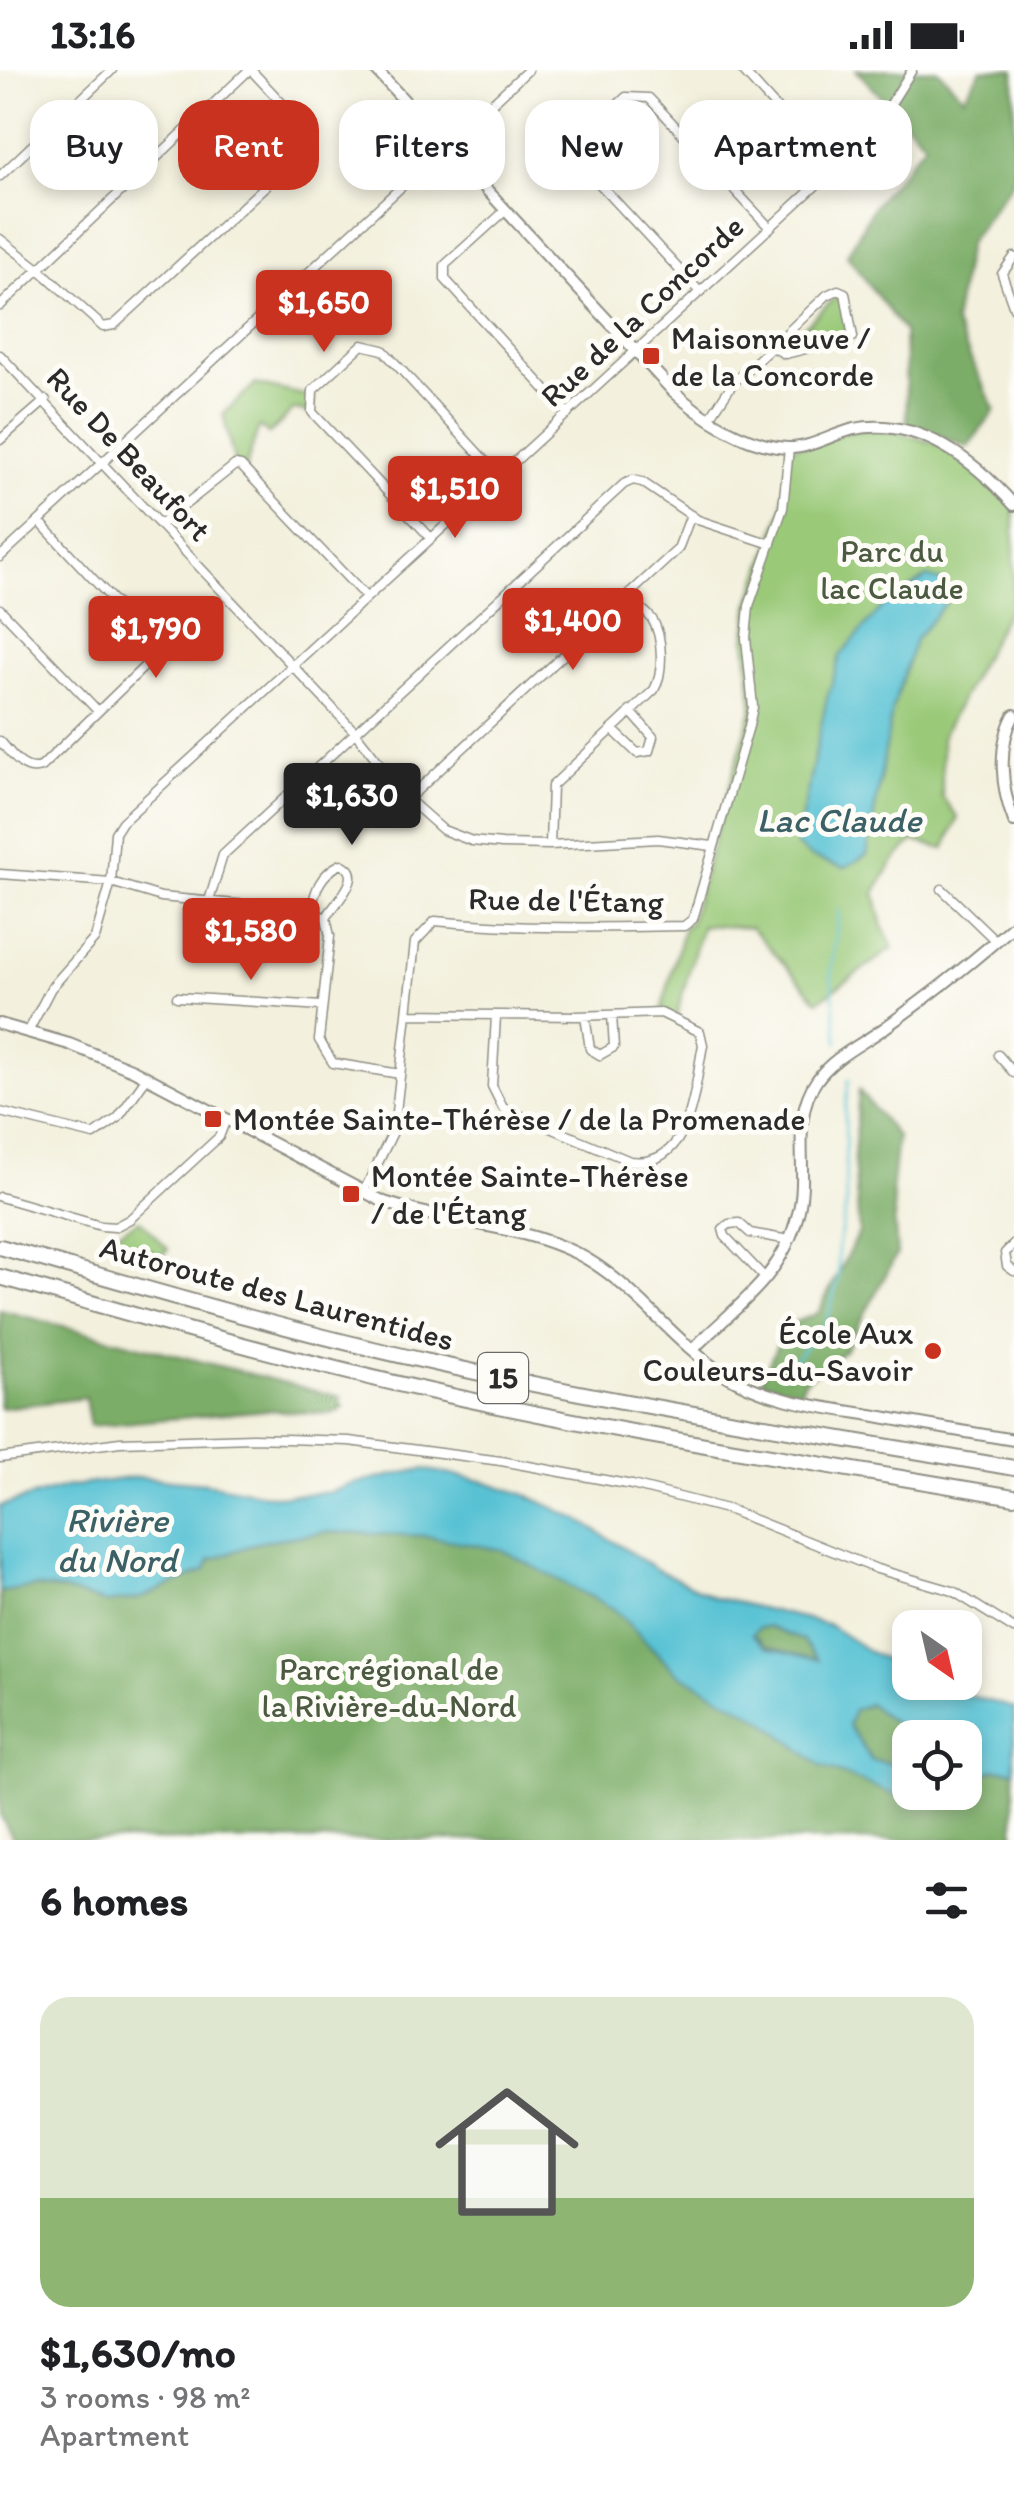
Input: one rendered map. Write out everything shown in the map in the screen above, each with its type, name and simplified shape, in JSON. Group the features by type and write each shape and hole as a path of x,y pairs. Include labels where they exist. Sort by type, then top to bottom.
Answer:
{"highway":[{"name":"Autoroute des Laurentides","path":"0,1247 254,1319 422,1361 1014,1468"},
{"name":"Autoroute des Laurentides","path":"0,1278 298,1360 481,1402 1014,1498"}],"street":[{"path":"0,176 112,70"},
{"path":"0,239 40,270 103,327 114,325 307,148 312,138 250,70 40,270 0,306"},
{"path":"376,70 404,100"},
{"path":"742,70 769,100"},
{"name":"Rue de la Concorde","path":"893,100 912,70"},
{"path":"494,100 524,71"},
{"path":"700,292 583,166 577,151 581,138 626,97 648,98 770,228"},
{"path":"0,557 398,190"},
{"path":"487,190 683,400 709,420 743,436 789,448 860,428 904,431 937,442 968,460 1014,505"},
{"name":"Rue de la Concorde","path":"28,1032 51,988 95,938 111,882 116,833 122,822 811,190"},
{"path":"506,210 445,265 446,279 568,414"},
{"path":"1014,257 1002,274 1014,308"},
{"path":"709,420 734,383 772,347 829,293 845,293 854,333 850,338 785,354 772,347"},
{"path":"431,538 312,412 313,390 362,345 383,350 499,476"},
{"name":"Rue De Beaufort","path":"0,354 292,665 382,763 408,799 435,824 460,838 502,844 632,839 712,846"},
{"path":"0,440 46,400"},
{"path":"712,846 750,726 748,606 788,484 789,448"},
{"path":"161,524 235,464 241,466 366,597"},
{"path":"209,902 223,855 628,481 642,482 691,515 771,544"},
{"path":"408,799 678,549 691,515"},
{"path":"0,741 24,766 33,770 41,767 155,652 152,642 39,520"},
{"path":"550,845 552,786 654,690 660,676 659,637 652,619 628,598"},
{"path":"0,609 98,711"},
{"path":"612,728 636,753 649,751 652,737 630,711"},
{"path":"1014,716 1006,732 1004,758 1014,821"},
{"name":"Rue de l'Étang","path":"363,1193 394,1130 415,942 435,921 514,928 684,926 693,918 712,846"},
{"path":"311,911 316,886 331,869 340,864 348,867 352,882 326,918 330,936 319,1040 334,1062 400,1074"},
{"path":"0,874 111,882 161,897 311,911 326,918"},
{"path":"942,890 996,941"},
{"path":"693,1349 766,1279 784,1255 802,1192 802,1118 817,1080 958,974 1014,925"},
{"path":"176,997 322,1006"},
{"path":"407,1014 661,1013 676,1018 700,1032 703,1045 685,1132 665,1153 647,1163 630,1161 503,1108 492,1086 496,1016"},
{"path":"585,1016 590,1049 600,1055 614,1047 612,1015"},
{"path":"0,1024 70,1044 147,1077 363,1193 413,1211 537,1239 576,1253 623,1284 728,1376 777,1397 1014,1440"},
{"path":"998,1055 1014,1073"},
{"path":"0,1112 94,1135 119,1117 147,1077"},
{"path":"0,1198 104,1227 121,1225 219,1137 226,1119"},
{"path":"766,1279 725,1236 723,1229 739,1223 750,1233 789,1240"},
{"path":"1014,1244 1005,1253 1007,1266 1014,1271"},
{"path":"0,1458 120,1442 253,1438 366,1443 482,1458 632,1485 730,1510 877,1570 959,1594 1014,1629"}],"green space":[{"path":"856,70 938,70 964,97 981,70 1014,70 1014,179 968,243 954,323 995,410 968,447 907,424 904,332 847,255 887,190 912,190 912,159 925,143 912,129 912,100 884,100"},
{"path":"837,296 842,300 848,330 845,335 783,346"},
{"path":"255,384 313,397 312,412 293,410 269,434 259,427 245,469 235,465 223,414"},
{"name":"Parc du lac Claude","path":"885,428 947,447 1014,505 1014,611 1007,612 942,736 942,797 958,818 944,849 913,841 892,863 875,893 893,948 818,1001 751,928 702,925 676,1018 661,1013 684,926 689,924 753,707 746,638 749,606 783,508 789,448 845,431"},
{"path":"859,1090 897,1137 892,1185 897,1254 845,1350 803,1382 800,1392 761,1381 786,1326 818,1313 859,1232 854,1158"},
{"path":"140,1220 168,1249 162,1255 116,1240 114,1234"},
{"path":"0,1310 340,1397 343,1408 330,1414 268,1410 90,1426 85,1398 0,1408"},
{"name":"Parc régional de la Rivière-du-Nord","path":"327,1532 425,1535 502,1550 614,1609 676,1672 762,1719 821,1766 892,1793 892,1810 982,1810 982,1775 995,1769 1014,1770 1014,1840 14,1840 0,1816 0,1592 32,1587 61,1590 107,1603 141,1598 205,1570 210,1560 262,1541"},
{"path":"768,1627 802,1640 819,1661 766,1646 752,1634 758,1628"},
{"path":"870,1704 892,1720 892,1763 872,1761 848,1725 853,1710"}],"water":[{"name":"Lac Claude","path":"927,577 944,582 950,597 915,640 892,710 867,855 844,868 811,857 796,845 826,702 840,656 883,606"},
{"name":"Rivière du Nord","path":"423,1469 487,1482 529,1496 578,1519 658,1570 714,1597 827,1624 892,1663 892,1700 982,1699 1014,1708 1014,1770 995,1769 982,1775 982,1720 892,1721 869,1704 854,1710 848,1725 872,1761 892,1763 892,1794 821,1766 762,1719 676,1672 614,1609 502,1550 427,1536 327,1532 262,1541 210,1560 206,1570 141,1598 107,1603 61,1590 32,1587 0,1592 0,1506 64,1487 138,1477 206,1483 276,1496 331,1492","holes":["768,1627 802,1640 818,1660 766,1647 752,1634 758,1628"]}],"waterway":[{"path":"838,1042 831,973 839,910"},
{"path":"782,1375 827,1321 838,1278 838,1247 846,1207 845,1110 849,1079"}],"place":[{"name":"Maisonneuve / de la Concorde","path":"651,356"},
{"name":"Montée Sainte-Thérèse / de la Promenade","path":"213,1119"},
{"name":"Montée Sainte-Thérèse / de l'Étang","path":"351,1194"},
{"name":"École Aux Couleurs-du-Savoir","path":"933,1351"}]}
